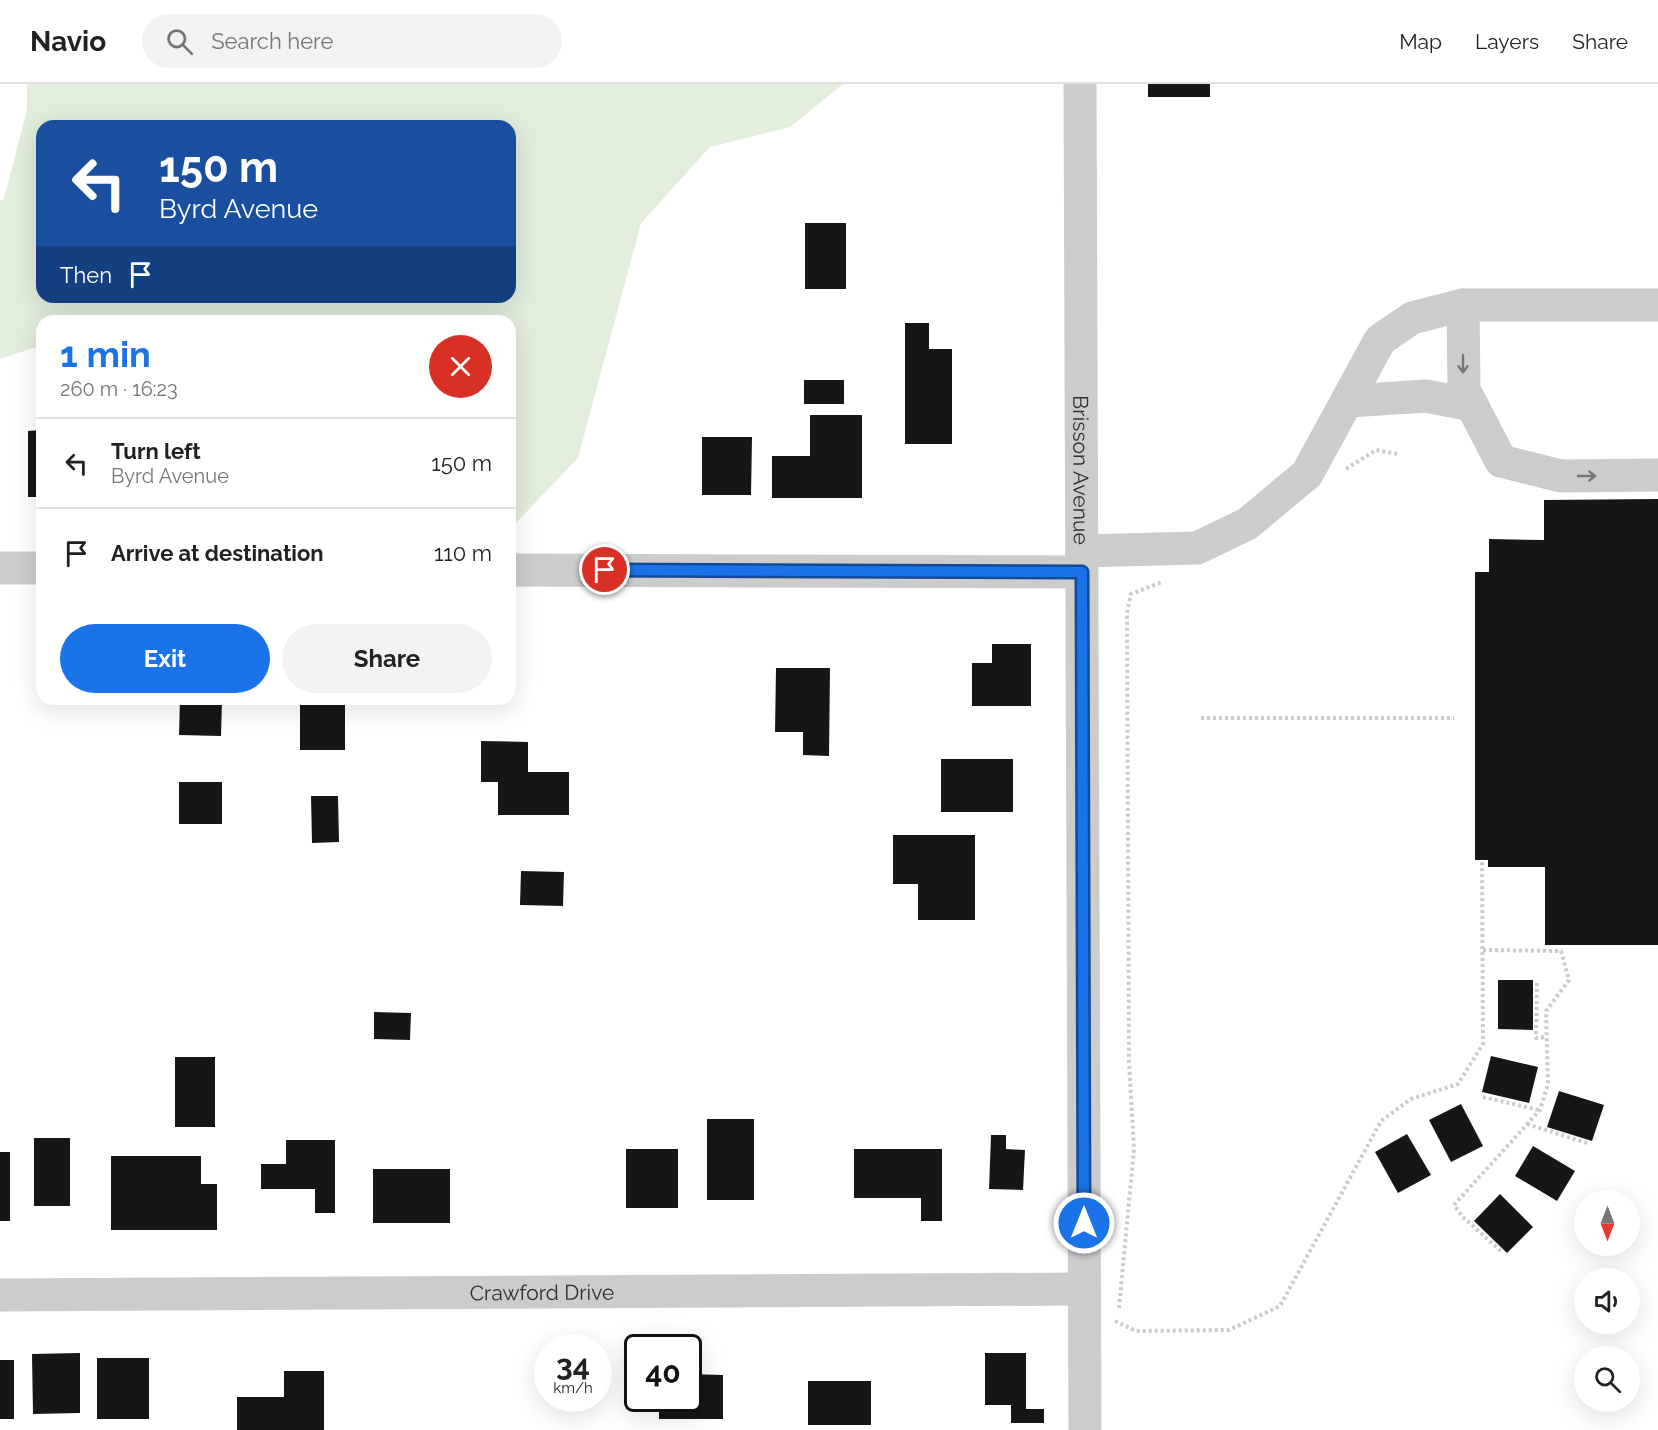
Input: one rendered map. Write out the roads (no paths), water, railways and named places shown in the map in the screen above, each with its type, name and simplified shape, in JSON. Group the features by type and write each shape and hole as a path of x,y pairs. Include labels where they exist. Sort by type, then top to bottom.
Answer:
{"street":[{"name":"Brisson Avenue","path":"1080,84 1085,1430"},
{"path":"516,570 1082,562 1197,548 1248,524 1307,474 1380,340 1412,318 1463,305 1658,305"},
{"path":"1463,305 1464,390 1501,461 1561,476 1658,476"},
{"path":"1348,401 1426,396 1472,405"},
{"path":"0,568 36,568"},
{"name":"Crawford Drive","path":"0,1294 1084,1304"}]}
